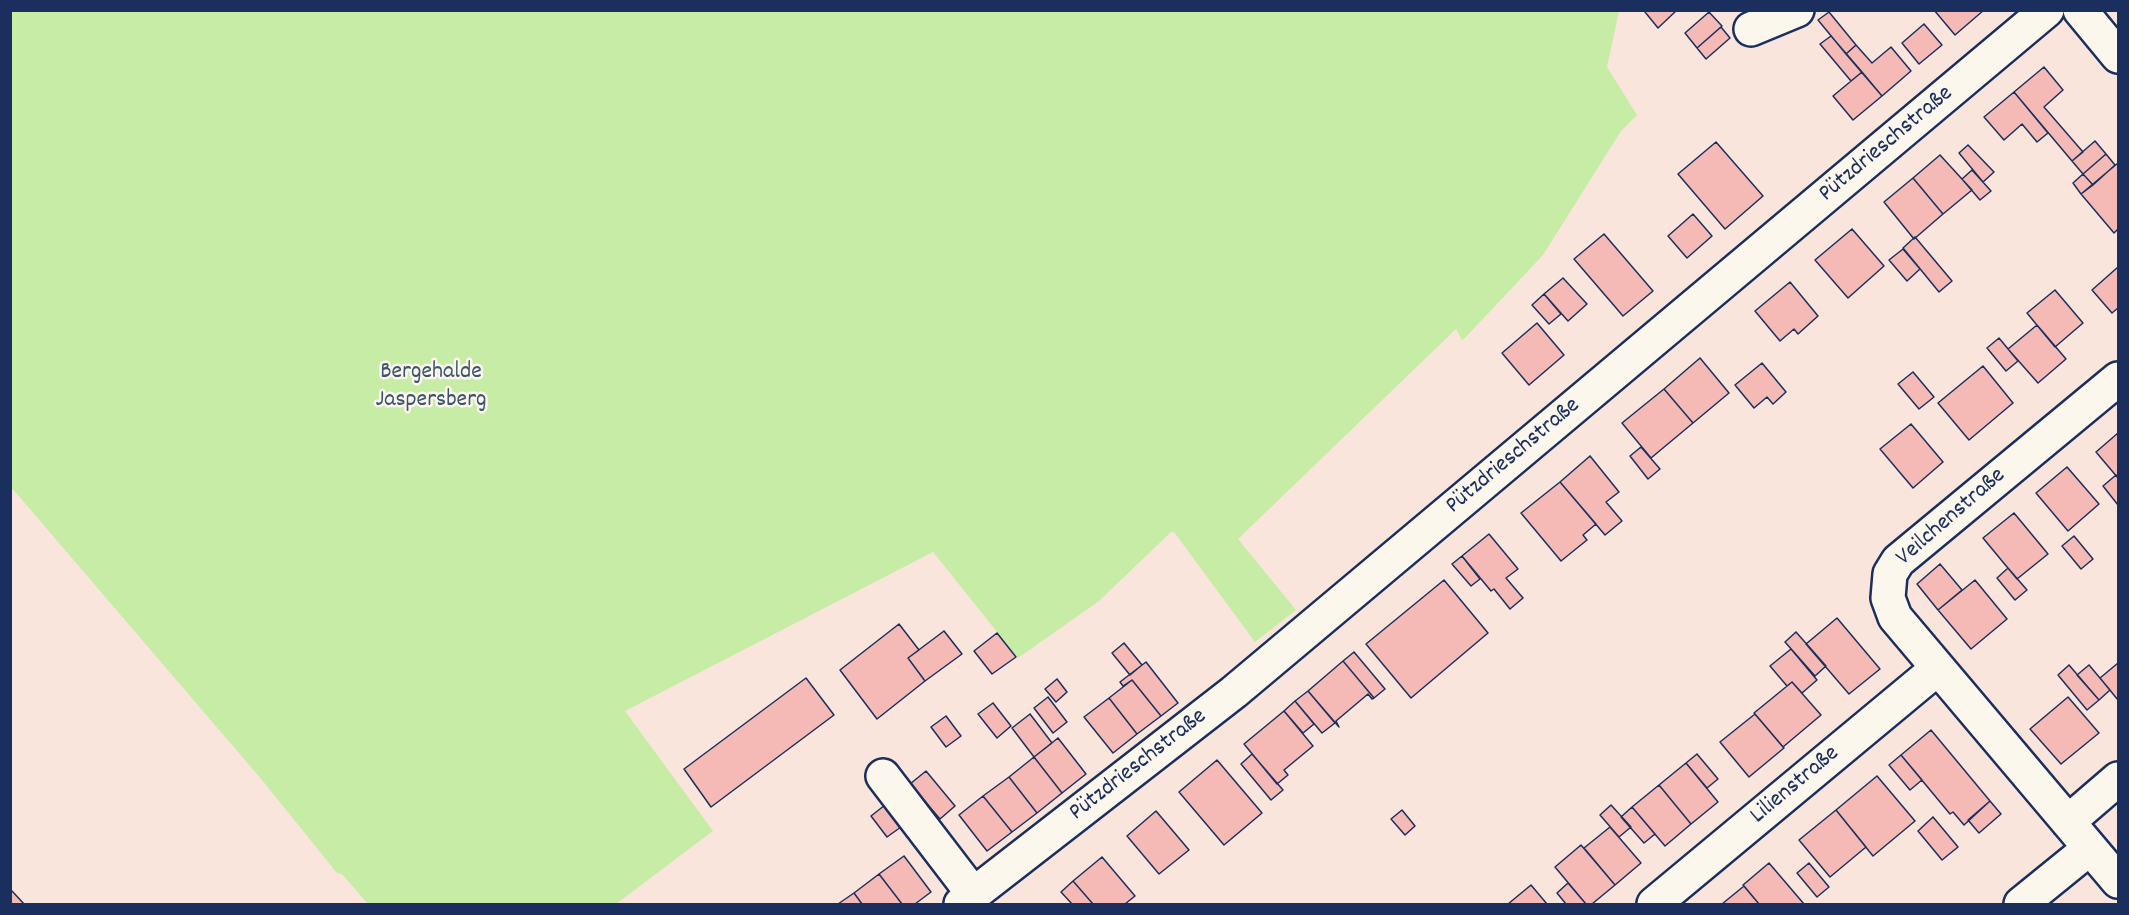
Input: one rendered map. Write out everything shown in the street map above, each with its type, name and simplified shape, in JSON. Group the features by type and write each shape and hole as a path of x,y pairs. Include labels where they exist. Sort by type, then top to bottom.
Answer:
{"street":[{"path":"1751,29 1797,10"},
{"name":"Pützdrieschstraße","path":"883,776 967,900 1234,692 2047,10"},
{"path":"2080,10 2118,56"},
{"name":"Veilchenstraße","path":"2118,379 1898,561 1890,574 1888,585 1888,598 1895,616 2118,880"},
{"name":"Lilienstraße","path":"1654,904 1938,668"},
{"path":"2068,822 2118,779"},
{"path":"2021,904 2090,848"}],"green space":[{"name":"Bergehalde Jaspersberg","path":"10,11 1619,11 1607,67 1637,115 1621,131 1543,255 1464,339 1462,340 1456,329 1238,539 1296,610 1255,642 1174,532 1171,532 1099,601 1018,658 933,552 625,711 713,831 616,904 368,904 342,874 337,873 262,780 11,487"}],"building":[{"path":"1647,10 1677,10 1658,28 1645,12"},
{"path":"1934,10 1984,10 1955,35"},
{"path":"1709,12 1722,26 1697,48 1685,33"},
{"path":"1829,12 1856,45 1846,54 1818,20"},
{"path":"1924,24 1942,45 1919,64 1902,43"},
{"path":"1721,27 1730,38 1706,59 1697,48"},
{"path":"1831,36 1862,72 1851,81 1820,44"},
{"path":"1856,45 1872,63 1891,47 1911,71 1882,96 1846,54"},
{"path":"2044,67 2063,90 2044,107 2083,152 2072,161 2014,92"},
{"path":"1862,72 1882,96 1853,120 1833,96"},
{"path":"2014,92 2048,133 2037,142 2022,124 2004,140 1984,117"},
{"path":"2095,141 2106,154 2083,174 2072,161"},
{"path":"1716,142 1763,196 1725,229 1678,174"},
{"path":"1968,145 1994,172 1983,182 1959,153"},
{"path":"2106,154 2115,165 2093,185 2083,174"},
{"path":"1940,155 1972,190 1943,214 1913,178"},
{"path":"2118,163 2118,229 2114,233 2081,194"},
{"path":"1972,170 1991,191 1980,200 1962,179"},
{"path":"2083,174 2093,185 2081,194 2073,183"},
{"path":"1913,178 1943,214 1914,239 1884,202"},
{"path":"1693,214 1712,236 1687,258 1668,236"},
{"path":"1852,229 1884,266 1848,298 1815,260"},
{"path":"1604,234 1653,291 1623,316 1574,259"},
{"path":"1915,237 1952,281 1939,292 1903,248"},
{"path":"1903,249 1920,269 1907,281 1889,260"},
{"path":"2118,267 2118,308 2112,313 2092,290"},
{"path":"1563,278 1587,304 1568,321 1544,294"},
{"path":"1790,282 1818,316 1798,334 1794,329 1780,341 1755,311"},
{"path":"2055,290 2083,323 2055,347 2027,313"},
{"path":"1544,294 1561,314 1549,324 1532,305"},
{"path":"1537,323 1564,355 1529,385 1502,353"},
{"path":"2037,325 2066,359 2038,383 2008,349"},
{"path":"1999,338 2018,361 2006,371 1987,348"},
{"path":"1700,358 1729,393 1693,423 1664,389"},
{"path":"1762,363 1786,392 1773,404 1767,397 1754,408 1735,385"},
{"path":"1983,366 2013,403 1969,440 1938,403"},
{"path":"1913,372 1934,397 1919,409 1898,384"},
{"path":"1664,389 1693,423 1651,458 1622,423"},
{"path":"1911,424 1943,462 1913,488 1880,449"},
{"path":"2118,433 2118,478 2096,452"},
{"path":"1641,447 1660,469 1648,479 1630,456"},
{"path":"1590,456 1619,492 1606,502 1622,521 1605,535 1560,482"},
{"path":"2067,467 2099,504 2068,531 2036,493"},
{"path":"2116,475 2118,478 2118,505 2103,486"},
{"path":"1560,482 1596,524 1583,535 1587,540 1561,561 1521,513"},
{"path":"2014,513 2048,554 2017,579 1983,538"},
{"path":"1489,534 1518,569 1506,578 1523,598 1510,609 1494,589 1491,591 1462,556"},
{"path":"2074,536 2093,559 2081,569 2062,546"},
{"path":"1462,556 1480,579 1471,586 1452,564"},
{"path":"1940,564 1962,590 1938,610 1917,584"},
{"path":"2008,568 2027,590 2015,600 1997,578"},
{"path":"1444,580 1488,633 1411,698 1366,644"},
{"path":"1975,580 2007,619 1971,649 1938,610"},
{"path":"1837,618 1880,669 1849,694 1806,644"},
{"path":"899,624 919,650 908,658 925,681 877,719 840,670"},
{"path":"944,631 962,654 925,681 908,658"},
{"path":"1796,632 1826,666 1815,676 1785,642"},
{"path":"997,633 1016,657 992,674 974,651"},
{"path":"1124,643 1142,665 1130,675 1112,653"},
{"path":"1791,649 1817,680 1802,693 1792,682 1787,686 1770,666"},
{"path":"1354,652 1385,689 1374,698 1343,661"},
{"path":"1343,661 1374,698 1372,699 1368,694 1336,721 1339,727 1308,691"},
{"path":"1146,662 1178,703 1161,716 1132,680 1123,686 1120,682"},
{"path":"2118,663 2118,700 2100,678"},
{"path":"2069,665 2099,700 2087,710 2058,675"},
{"path":"2089,665 2110,690 2099,700 2077,675"},
{"path":"806,678 834,715 711,807 684,769"},
{"path":"1057,679 1067,692 1056,702 1045,689"},
{"path":"1132,680 1161,716 1137,734 1109,698"},
{"path":"1792,682 1821,715 1783,747 1754,713"},
{"path":"1308,691 1335,723 1322,733 1295,701"},
{"path":"1048,697 1067,722 1053,733 1034,708"},
{"path":"2068,697 2099,733 2061,764 2030,729"},
{"path":"1109,698 1137,734 1113,753 1084,717"},
{"path":"1295,701 1314,724 1303,733 1284,711"},
{"path":"993,703 1011,726 997,738 978,714"},
{"path":"1284,711 1313,746 1284,770 1288,775 1277,784 1244,744"},
{"path":"1030,714 1052,743 1034,757 1012,728"},
{"path":"1755,714 1784,748 1749,777 1720,742"},
{"path":"946,716 961,736 946,747 931,727"},
{"path":"1931,730 1990,801 1964,825 1953,812 1950,814 1901,755"},
{"path":"1058,738 1086,774 1062,793 1034,757"},
{"path":"1252,754 1283,790 1271,800 1241,764"},
{"path":"1697,754 1718,779 1707,788 1686,763"},
{"path":"1901,755 1922,780 1910,790 1889,765"},
{"path":"1034,757 1062,793 1037,813 1009,777"},
{"path":"1217,760 1262,813 1224,845 1179,792"},
{"path":"1686,763 1718,802 1691,824 1659,785"},
{"path":"926,771 955,806 940,819 910,784"},
{"path":"1877,776 1915,821 1873,856 1836,810"},
{"path":"1009,777 1037,813 1012,832 983,796"},
{"path":"1659,785 1691,824 1665,846 1632,807"},
{"path":"983,796 1012,832 987,851 959,815"},
{"path":"1990,801 2001,814 1979,833 1968,820"},
{"path":"885,805 901,827 887,837 871,816"},
{"path":"1611,805 1631,827 1619,837 1600,815"},
{"path":"1632,807 1655,834 1644,843 1621,817"},
{"path":"1402,810 1415,826 1405,835 1391,819"},
{"path":"1836,810 1866,847 1830,877 1799,840"},
{"path":"1156,811 1189,850 1159,874 1127,836"},
{"path":"1933,817 1958,847 1942,860 1918,831"},
{"path":"1610,827 1641,863 1615,885 1584,848"},
{"path":"1581,845 1615,885 1592,904 1586,904 1555,867"},
{"path":"904,856 931,892 915,904 902,904 879,874"},
{"path":"1102,857 1135,896 1125,904 1093,904 1073,881"},
{"path":"1769,863 1804,904 1759,904 1743,885"},
{"path":"1809,863 1829,887 1817,897 1797,873"},
{"path":"879,874 902,904 862,904 854,893"},
{"path":"1073,881 1093,904 1072,904 1061,892"},
{"path":"1568,883 1586,904 1566,904 1557,893"},
{"path":"1531,885 1547,904 1508,904"},
{"path":"1744,886 1759,904 1722,904"},
{"path":"12,891 24,904 10,904 10,892"},
{"path":"854,893 862,904 838,904"}]}
